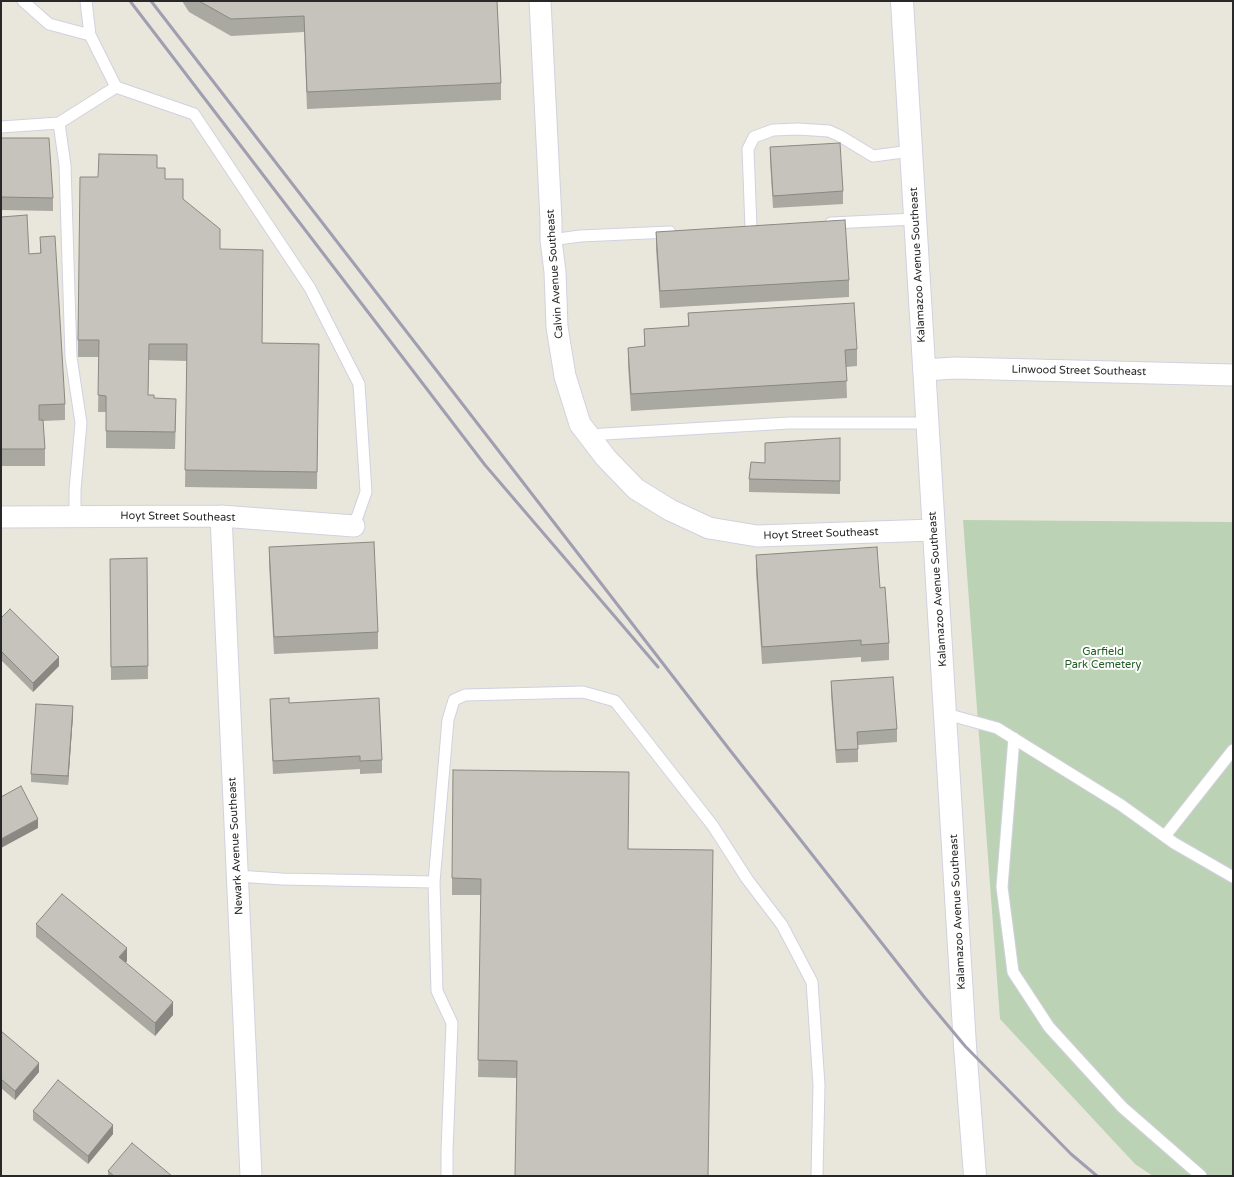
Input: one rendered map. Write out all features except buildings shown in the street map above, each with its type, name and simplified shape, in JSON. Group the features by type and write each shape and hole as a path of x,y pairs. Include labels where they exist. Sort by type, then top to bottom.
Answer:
{"main road":[{"name":"Kalamazoo Avenue Southeast","path":"902,1 965,1046 975,1176"}],"street":[{"name":"Calvin Avenue Southeast","path":"540,1 551,240 555,272 557,327 565,376 580,424 606,458 636,489 670,510 709,528"},
{"name":"Linwood Street Southeast","path":"924,370 955,368 1233,375"},
{"name":"Hoyt Street Southeast","path":"1,517 221,516 354,526"},
{"name":"Newark Avenue Southeast","path":"221,516 251,1176"},
{"name":"Hoyt Street Southeast","path":"709,528 756,536 934,530"}],"lane":[{"path":"23,1 49,24 90,35"},
{"path":"86,1 90,35 116,88 194,114 310,288 359,384 366,492 354,526"},
{"path":"1,127 59,123 116,88"},
{"path":"59,123 66,165 71,357 81,423 75,490 75,516"},
{"path":"751,228 748,149 754,137 773,130 798,129 821,131 840,136 873,156 911,151"},
{"path":"822,224 915,219"},
{"path":"551,240 580,236 681,231"},
{"path":"588,435 789,423 928,423"},
{"path":"447,1176 452,1023 437,992 434,882 448,720 454,700 465,695 583,692 615,701 713,826 747,878 782,926 812,982 819,1085 817,1176"},
{"path":"946,714 997,728 1121,805 1174,843 1233,877"},
{"path":"1014,738 1002,887 1013,972 1054,1033 1122,1106 1201,1176"},
{"path":"1165,836 1233,750"},
{"path":"237,876 434,882"}],"green space":[{"name":"Garfield Park Cemetery","path":"963,520 1233,522 1233,1176 1153,1176 1135,1164 1000,1019"}],"railway":[{"path":"130,1 485,465 658,667"},
{"path":"151,1 729,749 925,998 965,1046 1071,1154 1097,1176"}]}
